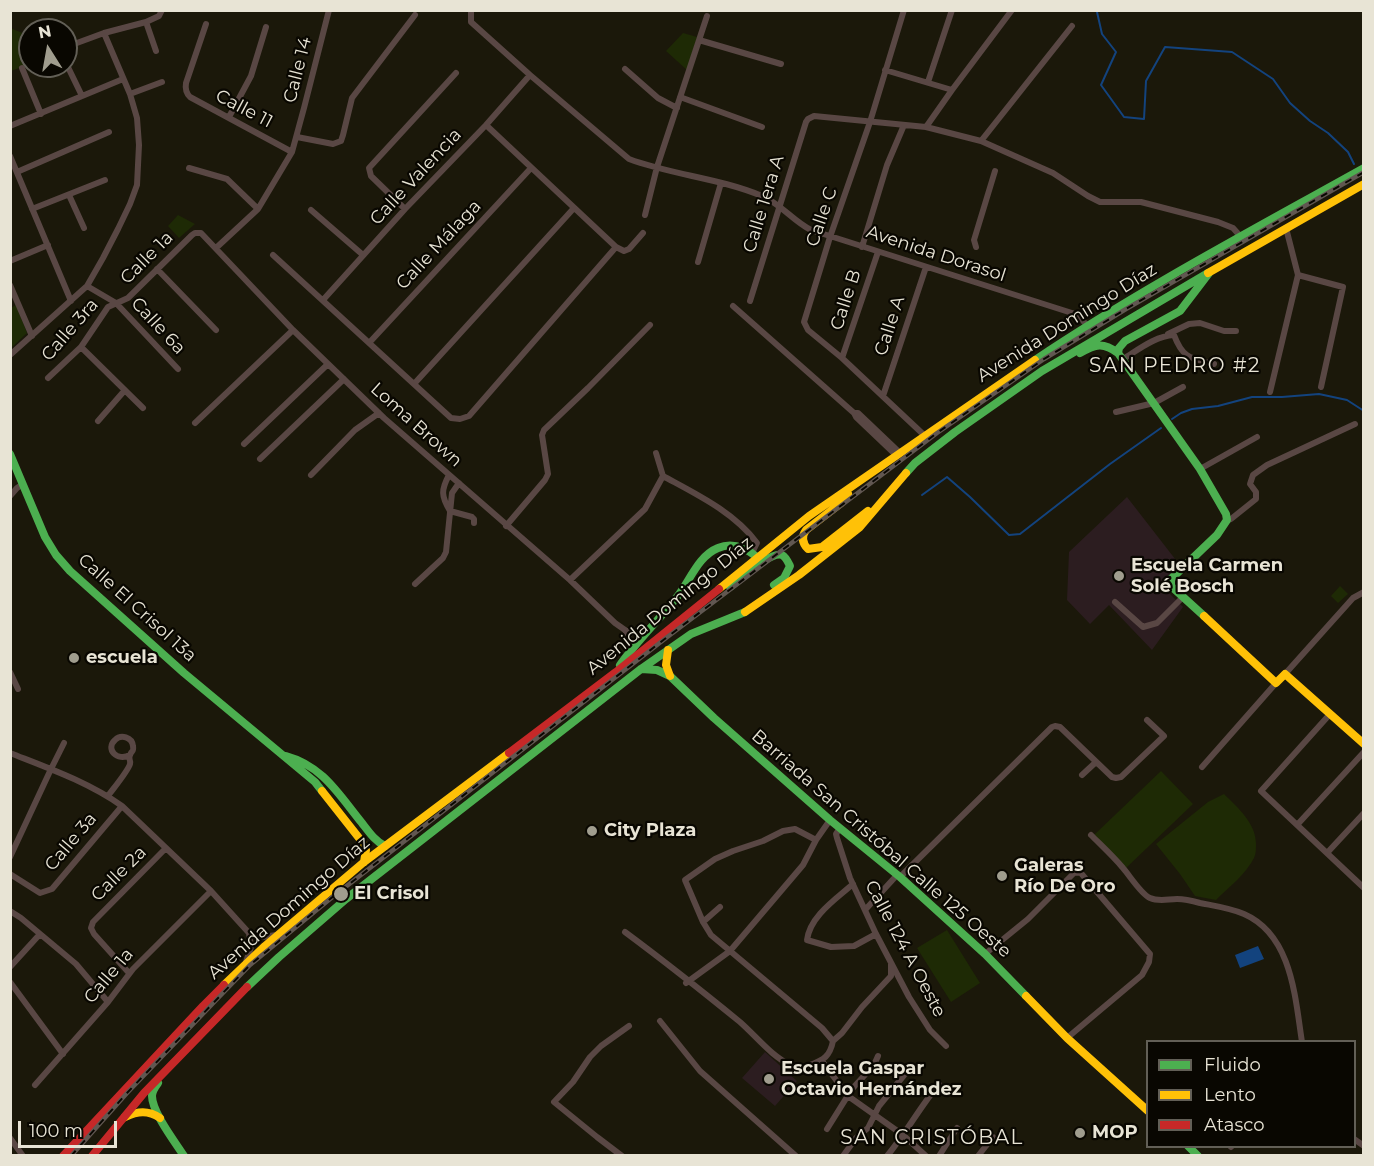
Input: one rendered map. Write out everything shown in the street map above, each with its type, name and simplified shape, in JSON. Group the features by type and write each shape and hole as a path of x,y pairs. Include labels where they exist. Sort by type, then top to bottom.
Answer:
{"main road":[{"name":"Avenida Domingo Díaz","path":"63,1155 203,1006 284,931 364,862 691,612 754,555 924,435 1087,326 1364,168"},
{"name":"Avenida Domingo Díaz","path":"92,1155 144,1093 279,957 346,899 641,669 691,634 744,612 799,575 860,527 915,463 1042,371 1364,183"},
{"path":"1120,356 1119,348 1125,341 1179,311 1210,272"},
{"path":"1042,371 1058,366 1095,346 1106,345 1120,356 1200,469 1226,514 1227,520 1217,535 1171,579 1171,586 1276,683 1285,674 1364,744"},
{"name":"Calle El Crisol 13a","path":"10,454 45,537 56,555 70,571 184,673 315,782 363,843 366,850 364,862"},
{"path":"855,485 841,503 803,532 802,539 808,549 822,547 885,497"},
{"path":"615,672 711,552 721,547 732,546 741,547 754,555"},
{"path":"691,612 734,584 769,557 776,554 788,560 790,566 784,578 720,622"},
{"path":"668,650 666,665 670,676"},
{"name":"Barriada San Cristóbal Calle 125 Oeste","path":"641,669 657,670 670,676 714,718 985,954 1067,1038 1146,1109"},
{"name":"Calle El Crisol 13a","path":"283,755 316,769 327,779 374,838 385,846"},
{"path":"344,818 352,811"},
{"path":"165,1073 153,1091 153,1103 160,1119 184,1155"},
{"path":"122,1119 142,1111 154,1114 160,1119"}],"street":[{"path":"78,43 146,22 159,16 162,10"},
{"name":"Calle 14","path":"216,248 258,209 292,152 329,10"},
{"name":"Avenida Dorasol","path":"471,10 471,22 629,159 760,195 801,225 830,237 1072,313 1087,326"},
{"name":"Calle C","path":"842,358 808,330 804,322 830,237 870,122 904,10"},
{"path":"928,82 952,10"},
{"path":"926,127 1011,10"},
{"path":"297,137 333,144 341,141 352,98 415,15"},
{"path":"645,215 657,167 707,16"},
{"path":"146,22 156,51"},
{"name":"Calle 11","path":"206,24 186,83 186,90 190,97 292,152"},
{"path":"981,141 1072,26"},
{"path":"229,117 251,76 266,27"},
{"path":"10,355 87,286 118,229 137,184 137,118 130,94 104,33"},
{"path":"699,40 781,64"},
{"path":"625,69 658,98 676,108"},
{"path":"885,70 952,90"},
{"path":"405,209 371,176 369,168 456,73"},
{"name":"Calle Valencia","path":"323,300 530,75"},
{"path":"26,78 41,114"},
{"path":"73,78 82,96"},
{"path":"10,126 123,79"},
{"path":"130,94 162,81"},
{"path":"680,97 762,127"},
{"name":"Calle 1era A","path":"750,301 806,122 811,117 818,116 870,122"},
{"path":"870,122 926,127 981,141 1053,173 1100,202 1141,201 1218,222 1233,228 1241,237"},
{"path":"862,247 887,165 904,124"},
{"path":"486,125 616,247 629,249 642,233"},
{"path":"17,172 109,132"},
{"path":"10,156 71,301"},
{"path":"189,168 227,179 258,209"},
{"name":"Calle Málaga","path":"369,343 531,168"},
{"path":"976,247 974,240 995,171"},
{"path":"33,209 105,180"},
{"path":"698,262 721,183"},
{"path":"69,195 84,228"},
{"path":"414,384 574,208"},
{"path":"311,210 363,255"},
{"path":"1270,392 1298,275 1286,228"},
{"name":"Loma Brown","path":"198,232 204,235 293,330 379,413 625,630"},
{"name":"Calle 1a","path":"116,303 128,298 192,235 198,232"},
{"path":"10,261 48,245"},
{"path":"273,255 451,418 460,419 469,416 616,247"},
{"name":"Calle B","path":"842,358 878,252"},
{"name":"Calle A","path":"883,396 926,267"},
{"path":"157,269 216,330"},
{"path":"1298,275 1343,287 1321,387"},
{"path":"10,285 32,336"},
{"name":"Calle 6a","path":"87,286 116,303 178,369"},
{"name":"Calle 3ra","path":"48,378 81,347 108,307 116,303"},
{"path":"734,306 854,413 858,413 898,455"},
{"path":"1120,356 1189,324 1200,323 1224,331 1236,331"},
{"path":"506,526 548,474 542,435 544,430 650,325"},
{"path":"195,423 293,330"},
{"path":"1165,336 1174,335 1178,345 1187,356 1214,364"},
{"path":"81,347 143,408"},
{"path":"842,358 924,435"},
{"path":"244,444 328,364"},
{"path":"260,459 344,379"},
{"path":"1116,412 1154,403 1183,387"},
{"path":"98,421 125,390"},
{"path":"311,475 355,430 379,413"},
{"path":"1227,520 1232,519 1256,499 1256,492 1250,484 1253,475 1267,465 1355,424"},
{"path":"1200,469 1257,437"},
{"path":"656,453 663,476 712,503 749,532 757,543 754,555"},
{"path":"449,475 445,482 443,495 450,511"},
{"path":"570,580 645,509 663,476"},
{"path":"415,584 443,558 446,552 452,493 459,483"},
{"path":"10,496 23,484"},
{"path":"450,511 472,517 474,523"},
{"path":"1285,674 1353,598 1364,592"},
{"path":"1115,602 1143,627 1157,623 1182,597"},
{"path":"625,630 636,633 646,632"},
{"path":"625,630 630,640 629,652"},
{"path":"10,672 18,689"},
{"path":"1202,767 1276,683"},
{"path":"1330,714 1261,791 1364,888"},
{"path":"865,910 1052,727 1060,727 1112,777 1116,778 1121,777 1164,736 1147,720"},
{"path":"10,857 64,743"},
{"path":"10,753 51,769 108,796 122,806 211,891 249,933 263,937 284,931"},
{"path":"1297,825 1364,753"},
{"path":"108,796 130,765 130,755"},
{"path":"1082,775 1096,762"},
{"name":"Calle 3a","path":"10,874 40,893 52,889 122,806"},
{"path":"1327,853 1364,813"},
{"path":"688,982 730,951 803,865 830,820"},
{"name":"Calle 124 A Oeste","path":"840,828 836,834 837,838 853,884 876,934 909,997 930,1030 946,1046"},
{"path":"816,840 795,829 783,831 763,842 715,859 685,880 711,935 822,1028 833,1041"},
{"path":"1091,835 1122,866 1148,897 1157,901 1179,899 1233,910 1257,921 1281,949 1287,963 1302,1040"},
{"name":"Calle 2a","path":"129,973 91,928 93,922 166,848"},
{"path":"985,954 1028,919 1074,873 1080,872 1150,954 1150,958 1142,975 1067,1038"},
{"path":"853,884 813,922 807,940 831,947 854,946 876,934"},
{"name":"Calle 1a","path":"35,1085 108,1002 129,973 211,891"},
{"path":"703,922 720,906"},
{"path":"10,911 76,964 108,1002"},
{"path":"625,932 751,1032 766,1048 794,1067 803,1068 822,1061 832,1048 833,1041 891,976 891,962"},
{"path":"242,968 249,955 249,933"},
{"path":"10,967 40,934"},
{"path":"10,982 63,1054"},
{"path":"660,1022 699,1071 795,1155"},
{"path":"622,1155 555,1102 573,1082 590,1057 629,1026"},
{"path":"827,1129 852,1089 874,1065 878,1056"},
{"path":"822,1061 848,1096 903,1135 926,1155"},
{"path":"843,1155 856,1138 868,1128 879,1106 905,1074 917,1068"},
{"path":"886,1155 939,1084"},
{"path":"939,1155 957,1128"},
{"path":"978,1155 993,1137"},
{"path":"10,1138 23,1155"}],"shaded area":[{"name":"Escuela Carmen Solé Bosch","path":"1127,497 1179,564 1163,587 1183,607 1152,650 1109,605 1090,624 1067,600 1069,552"},
{"name":"Escuela Gaspar Octavio Hernández","path":"765,1052 797,1081 775,1106 742,1078"}],"green space":[{"path":"10,28 18,31 18,68 11,71"},
{"path":"683,33 697,37 687,70 666,51"},
{"path":"178,215 195,224 179,238 168,226"},
{"path":"16,305 27,333 11,348 11,308"},
{"path":"1340,586 1348,594 1338,603 1331,596"},
{"path":"1161,771 1193,804 1126,868 1094,835"},
{"path":"1224,794 1250,823 1255,836 1256,850 1247,869 1216,900 1195,896 1156,844 1208,802"},
{"path":"947,930 980,983 951,1002 917,948"}],"water":[{"path":"1258,946 1264,959 1240,968 1235,955"}],"waterway":[{"path":"1098,10 1102,34 1116,52 1101,85 1124,117 1144,119 1146,81 1165,47 1232,52 1273,79 1290,103 1348,152 1354,164"},
{"path":"1172,419 1192,409 1218,406 1252,397 1319,394 1347,400 1364,411"},
{"path":"922,495 947,477 1009,535 1020,534 1110,464 1161,428"}],"railway":[{"path":"71,1156 127,1093 250,965 330,899 666,638 937,433 1044,359 1364,172"}],"traffic: fast":[{"path":"1035,360 1156,284 1364,168"},
{"path":"906,473 915,463 955,432 1042,371 1208,273"},
{"path":"1118,353 1125,341 1180,311 1209,273"},
{"path":"1080,353 1099,346 1108,347 1118,353 1200,469 1226,514 1227,520 1217,535 1171,579 1171,586 1204,616"},
{"path":"10,454 45,537 56,555 70,571 184,673 315,782 322,791"},
{"path":"620,665 711,552 723,546 734,546 757,557"},
{"path":"730,587 770,557 782,555 790,566 784,578 774,585"},
{"path":"247,987 346,899 641,669 691,634 745,612"},
{"path":"641,669 657,670 670,676 830,820 900,877 985,954 1026,996"},
{"path":"286,756 320,774 338,792 372,836 385,846"},
{"path":"158,1083 153,1092 153,1103 184,1156"},
{"path":"1190,1148 1198,1156"}],"traffic: slow":[{"path":"1208,273 1364,184"},
{"path":"719,589 809,516 1035,360"},
{"path":"745,612 799,575 860,527 906,473"},
{"path":"848,494 841,503 806,530 803,540 808,549 822,547 868,511"},
{"path":"1204,616 1276,683 1285,674 1364,744"},
{"path":"668,650 666,665 670,676"},
{"path":"224,985 265,946 364,862 509,753"},
{"path":"322,791 363,843 366,850 364,862"},
{"path":"1026,996 1067,1038 1146,1109"},
{"path":"125,1117 143,1112 160,1118"}],"traffic: jam":[{"path":"509,753 616,672 719,589"},
{"path":"63,1156 224,985"},
{"path":"92,1156 144,1093 247,987"}],"place":[{"name":"Escuela Carmen Solé Bosch","path":"1119,576"},
{"name":"escuela","path":"74,658"},
{"name":"City Plaza","path":"592,831"},
{"name":"Galeras Río De Oro","path":"1002,876"},
{"name":"El Crisol","path":"341,894"},
{"name":"Escuela Gaspar Octavio Hernández","path":"769,1079"},
{"name":"MOP","path":"1080,1133"}],"district":[{"name":"SAN PEDRO #2","path":"1175,366"},
{"name":"SAN CRISTÓBAL","path":"932,1138"}]}
